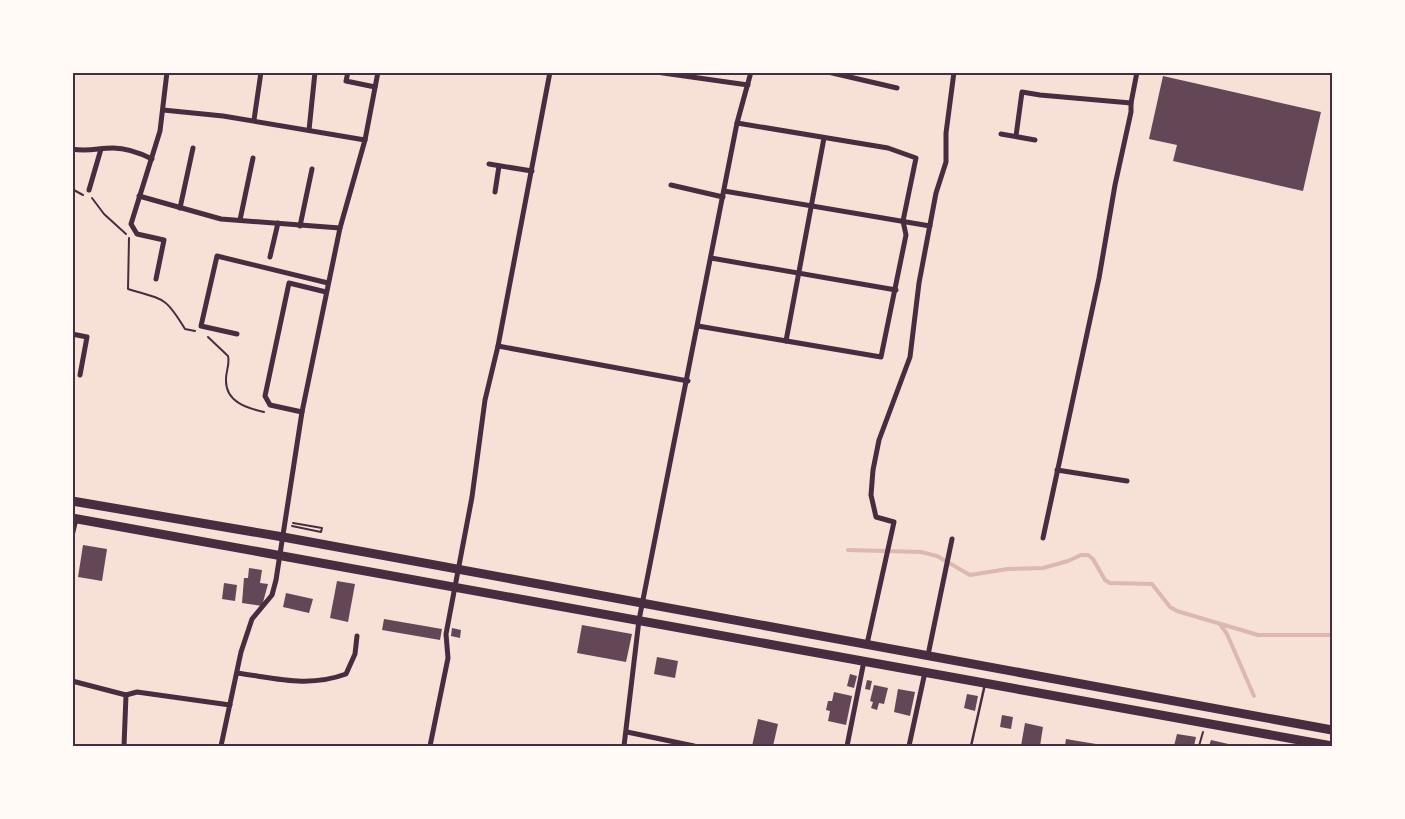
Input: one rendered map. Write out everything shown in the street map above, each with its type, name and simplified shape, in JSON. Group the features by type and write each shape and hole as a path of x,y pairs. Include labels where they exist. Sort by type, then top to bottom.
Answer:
{"highway":[{"path":"72,501 643,602 1332,730"},
{"path":"74,518 1332,746"}],"street":[{"path":"156,279 164,240 137,234 131,224 152,159 163,110 167,72"},
{"path":"254,120 261,72"},
{"path":"308,130 315,72"},
{"path":"348,72 346,81 375,87"},
{"path":"221,746 236,673 252,619 272,595 286,522 302,412 326,292 340,228 365,140 378,72"},
{"path":"430,746 448,658 446,634 460,569 485,400 498,346 550,72"},
{"path":"656,72 748,85"},
{"path":"624,746 639,620 738,123 751,72"},
{"path":"828,72 897,88"},
{"path":"867,644 894,522 876,517 873,510 873,470 879,440 910,357 919,282 936,193 946,162 946,133 954,72"},
{"path":"1043,538 1099,278 1114,185 1131,112 1137,72"},
{"path":"1016,136 1022,92 1131,102"},
{"path":"163,110 254,120 365,140"},
{"path":"698,326 881,357 896,290 906,235 903,221 916,158 888,148 738,123"},
{"path":"1001,134 1035,140"},
{"path":"786,341 824,138"},
{"path":"72,149 89,151 115,148 138,152 152,159"},
{"path":"180,208 193,148"},
{"path":"89,190 101,149"},
{"path":"240,220 253,158"},
{"path":"489,164 532,171"},
{"path":"495,192 499,166"},
{"path":"300,226 312,169"},
{"path":"671,185 930,226"},
{"path":"139,196 221,219 340,228"},
{"path":"270,257 278,223"},
{"path":"238,334 201,326 217,256 328,284"},
{"path":"711,258 896,290"},
{"path":"302,412 270,405 265,396 289,283 326,292"},
{"path":"72,334 87,338 80,375"},
{"path":"498,346 688,381"},
{"path":"1057,470 1127,481"},
{"path":"72,536 74,518"},
{"path":"928,655 952,539"},
{"path":"236,673 308,683 332,679 346,674 355,654 357,636"},
{"path":"847,746 864,661"},
{"path":"909,746 925,672"},
{"path":"72,681 126,695 137,692 230,705"},
{"path":"124,746 126,695"},
{"path":"627,732 694,746"}],"lane":[{"path":"971,746 986,683"}],"path":[{"path":"72,189 96,201 104,214 129,237 128,289 164,300 172,308 185,329 203,333 219,346 228,356 226,380 228,392 232,399 246,407 270,414"},
{"path":"286,522 322,528 322,532 299,528"},
{"path":"1199,746 1206,723"}],"building":[{"path":"1163,76 1321,112 1303,191 1173,161 1177,145 1149,139"},
{"path":"83,545 107,549 102,581 78,577"},
{"path":"249,568 262,570 260,583 268,584 262,606 242,603 244,578 248,578"},
{"path":"337,581 355,584 348,622 330,618"},
{"path":"224,583 237,585 235,601 222,599"},
{"path":"286,593 313,599 309,613 283,607"},
{"path":"384,619 442,629 440,640 382,630"},
{"path":"582,625 632,634 626,662 577,653"},
{"path":"452,628 461,630 460,638 451,636"},
{"path":"657,657 678,661 675,678 654,674"},
{"path":"850,674 857,676 854,688 847,686"},
{"path":"867,680 872,681 870,690 865,689"},
{"path":"874,685 888,688 884,704 879,703 877,710 871,708 873,702 870,701"},
{"path":"898,689 915,692 910,716 894,712"},
{"path":"834,692 852,696 846,725 828,721 830,711 826,710 828,701 832,701"},
{"path":"967,694 978,696 975,711 964,708"},
{"path":"1002,715 1013,717 1011,729 1000,727"},
{"path":"758,719 778,724 773,746 752,746"},
{"path":"1025,723 1043,727 1040,746 1021,746"},
{"path":"1177,734 1196,737 1194,746 1174,746"},
{"path":"1066,739 1096,744 1096,746 1065,746"},
{"path":"1211,740 1237,746 1209,746"}],"waterway":[{"path":"848,550 921,552 937,556 970,575 1008,569 1043,568 1081,555 1088,555 1093,559 1105,580 1110,583 1152,584 1170,607 1177,611 1258,635 1332,635"},
{"path":"1220,624 1227,634 1254,696"}]}
